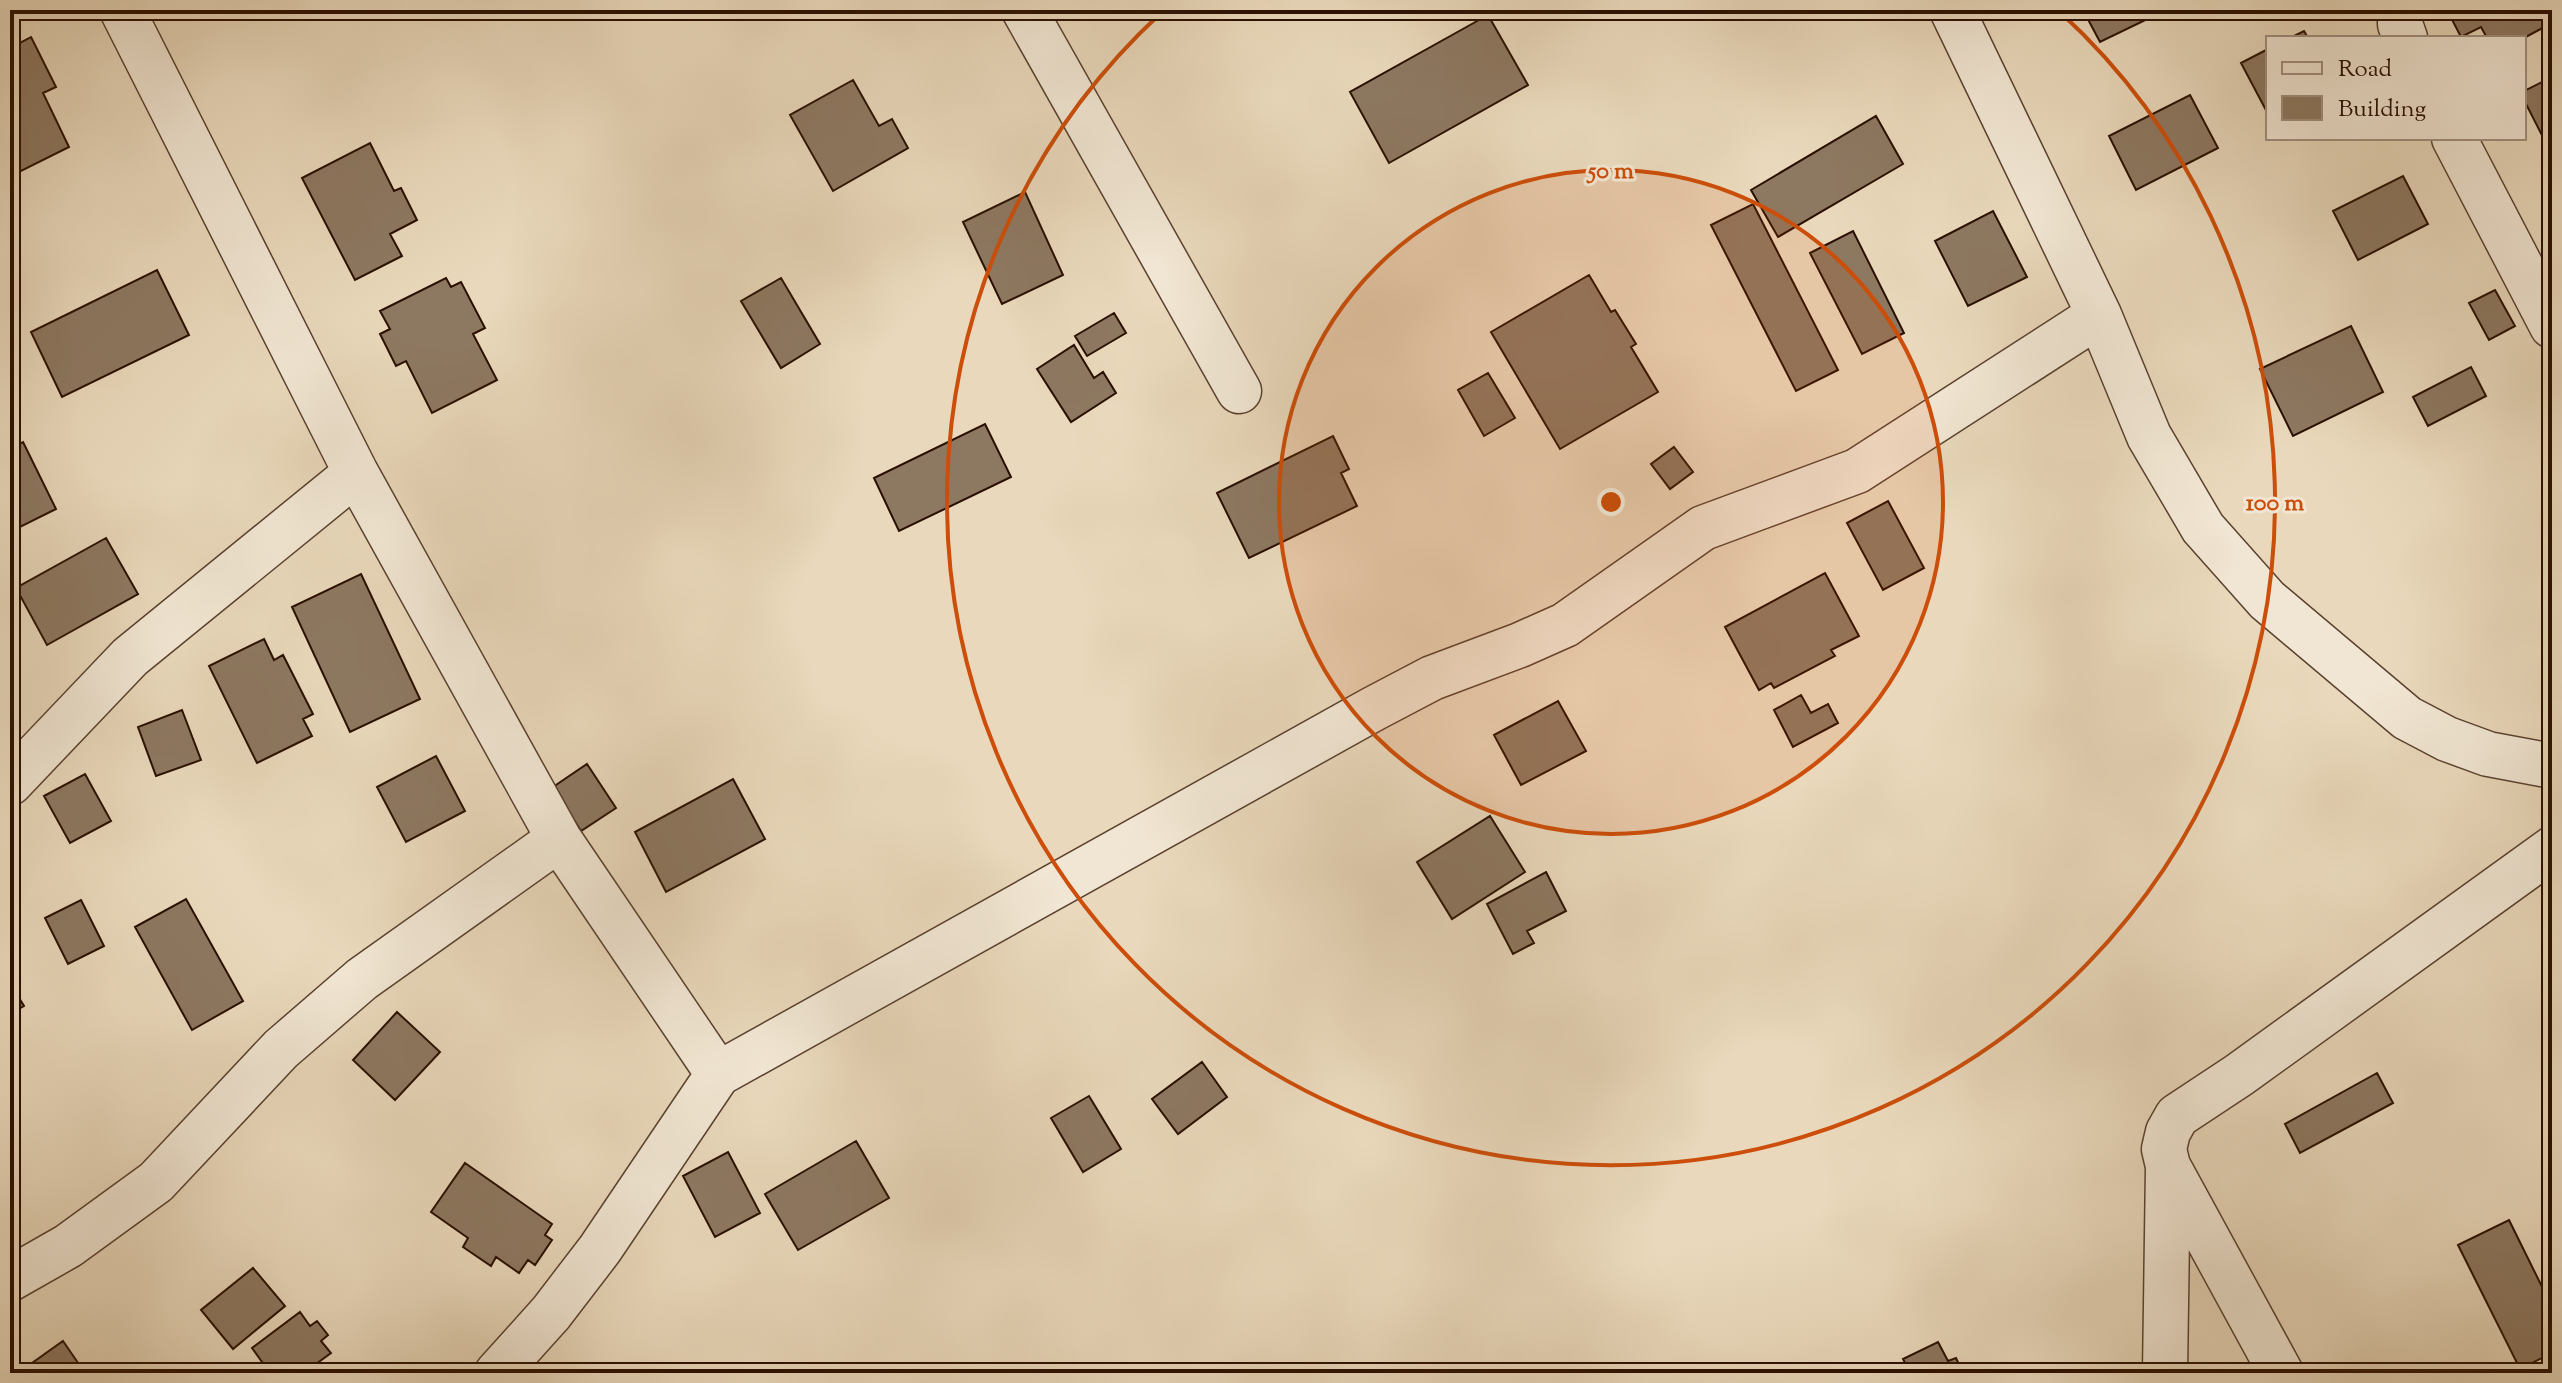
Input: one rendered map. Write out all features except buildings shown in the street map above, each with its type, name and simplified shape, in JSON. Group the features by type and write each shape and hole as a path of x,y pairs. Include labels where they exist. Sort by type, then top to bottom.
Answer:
{"street":[{"path":"122,10 356,473 559,839 718,1074"},
{"path":"1024,10 1239,391"},
{"path":"1952,10 2099,315 2149,436 2203,528 2267,600 2407,718 2447,739 2488,754 2552,766"},
{"path":"2400,10 2404,36"},
{"path":"2455,140 2552,326"},
{"path":"497,1373 551,1313 600,1249 718,1074 1373,709 1432,678 1565,625 1703,528 1857,471 2099,315"},
{"path":"10,783 130,657 356,473"},
{"path":"10,1279 68,1246 156,1182 281,1049 362,979 559,839"},
{"path":"2165,1373 2168,1166 2164,1149 2168,1132 2177,1116 2239,1075 2552,849"},
{"path":"2168,1166 2281,1373"}]}
